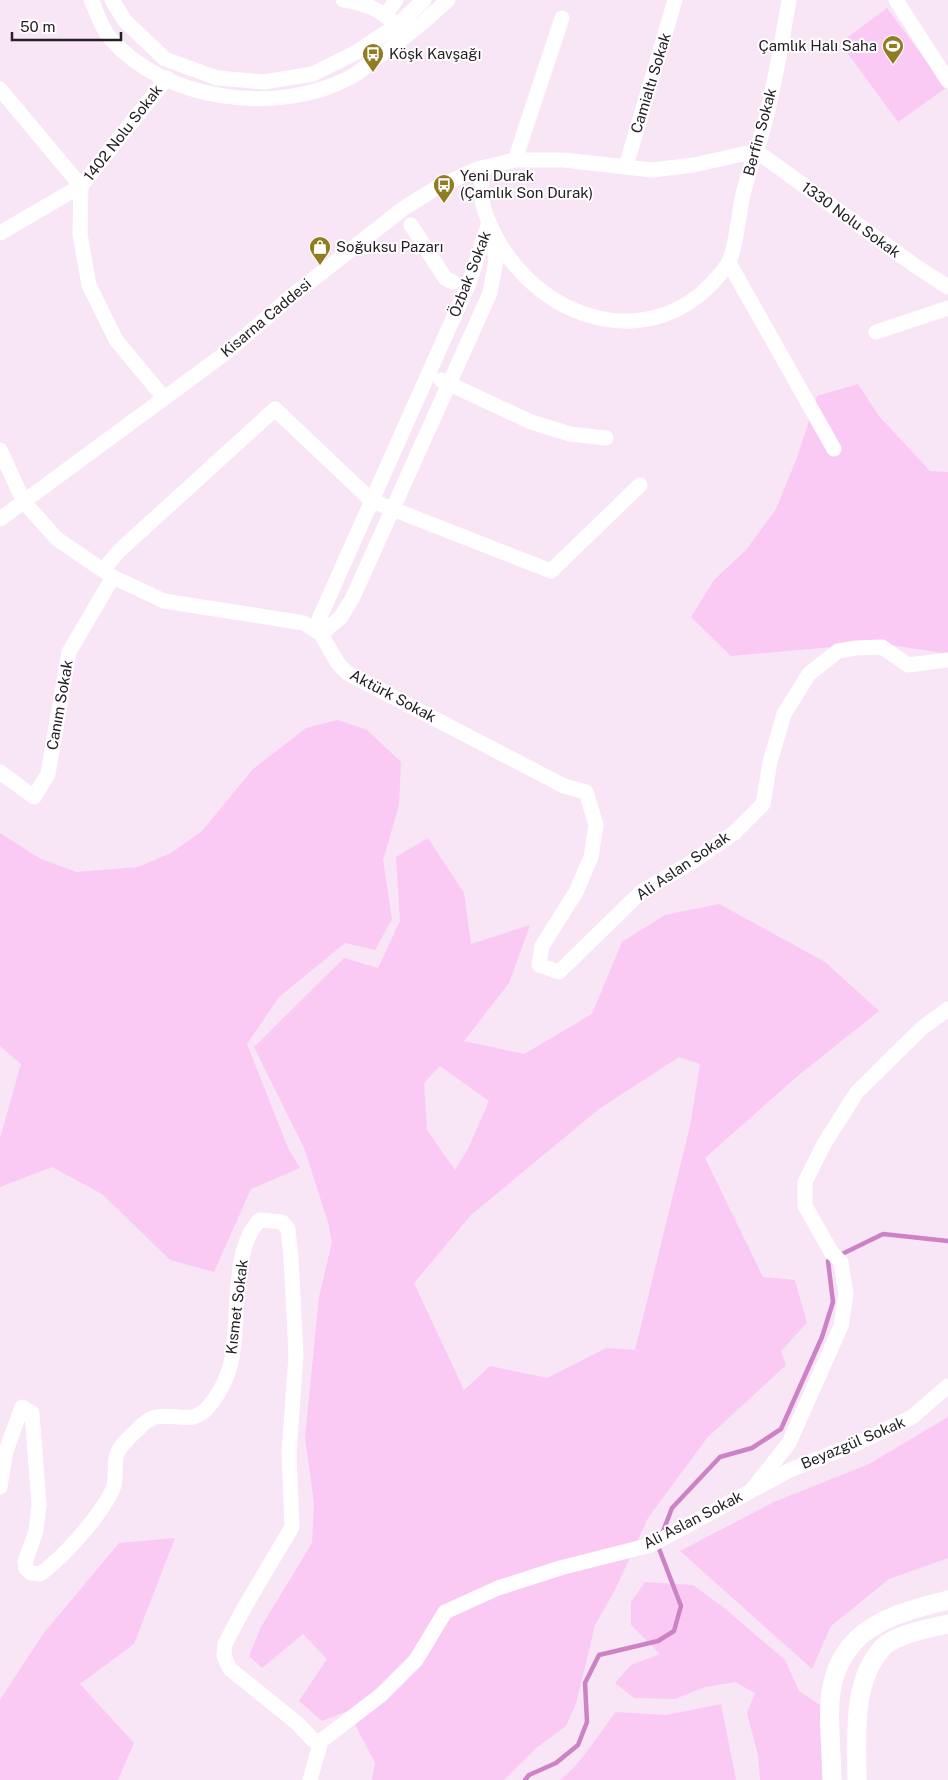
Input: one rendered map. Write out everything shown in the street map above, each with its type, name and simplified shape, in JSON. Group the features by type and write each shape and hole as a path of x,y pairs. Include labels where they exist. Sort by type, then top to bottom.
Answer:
{"main road":[{"path":"832,1780 830,1693 838,1668 848,1647 874,1625 902,1612 948,1600"},
{"path":"857,1780 857,1712 867,1674 884,1646 916,1631 948,1624"}],"street":[{"path":"91,0 108,36 131,59 167,78 213,95 263,100 312,92 350,78 408,36 448,0"},
{"path":"112,0 125,21 166,59 218,78 264,82 313,74 355,54 397,25 424,0"},
{"path":"343,0 358,2 386,14 408,36"},
{"path":"386,14 396,0"},
{"name":"Camialtı Sokak","path":"626,166 675,0"},
{"name":"Berfin Sokak","path":"729,263 742,198 756,151 782,45 790,0"},
{"path":"896,0 948,81"},
{"path":"515,160 562,18"},
{"name":"1402 Nolu Sokak","path":"0,232 80,186 167,78"},
{"path":"0,89 80,186 80,234 89,284 116,340 164,398"},
{"name":"Kisarna Caddesi","path":"0,519 226,352 293,295 404,208 438,187 482,168 515,160 564,160 652,170 670,169 756,151"},
{"name":"1330 Nolu Sokak","path":"756,151 899,255 948,287"},
{"path":"482,168 483,208 500,245 518,271 538,290 563,305 588,315 628,322 668,314 687,306 714,281 729,263 834,449"},
{"name":"Özbak Sokak","path":"320,634 319,619 469,283 489,222"},
{"name":"Özbak Sokak","path":"320,634 341,617 353,597 490,293 496,260 489,222"},
{"path":"411,225 445,278 453,282"},
{"path":"876,332 948,308"},
{"path":"429,374 531,422 570,434 606,438"},
{"path":"108,574 119,551 275,409 372,501 551,571 640,485"},
{"path":"0,450 24,502"},
{"name":"Aktürk Sokak","path":"24,502 57,538 108,574 164,601 304,623 320,634 347,673 564,786 586,792 596,825 591,857 576,892 542,946 540,965"},
{"name":"Canım Sokak","path":"0,772 34,797 48,774 69,652 108,574"},
{"name":"Ali Aslan Sokak","path":"540,965 559,972 641,892 692,862 734,833 763,804 770,762 784,714 809,674 838,651 882,647 908,665 948,660"},
{"name":"Ali Aslan Sokak","path":"321,1741 381,1696 416,1660 445,1612 458,1604 560,1568 651,1545 752,1491 789,1443 841,1326 846,1294 836,1258 805,1206 805,1182 824,1144 857,1092 922,1028 948,1010"},
{"name":"Kısmet Sokak","path":"3,1450 22,1407 32,1413 39,1504 36,1530 25,1562 26,1569 31,1573 40,1574 67,1550 103,1506 113,1490 117,1453 124,1443 145,1422 169,1415 194,1417 202,1413 213,1400 229,1370 241,1258 254,1226 260,1220 282,1222 288,1229 296,1354 289,1453 292,1527 244,1608 226,1644 224,1656 230,1670 297,1723 313,1740 321,1741"},
{"name":"Beyazgül Sokak","path":"752,1491 790,1470 858,1443 912,1417 948,1386"},
{"path":"0,1487 3,1450"},
{"path":"310,1780 321,1741"}],"shaded area":[{"name":"Çamlık Halı Saha","path":"887,8 946,88 898,122 840,43"},
{"path":"858,384 879,416 930,471 948,472 948,654 878,643 731,656 691,617 714,580 746,550 776,509 798,455 817,396"},
{"path":"338,720 367,730 401,762 399,805 383,860 392,919 375,950 345,943 279,997 247,1044 288,1148 300,1168 251,1189 214,1272 170,1260 102,1194 52,1167 0,1187 0,1138 21,1064 0,1046 0,833 41,859 77,872 138,867 171,853 202,831 253,769 306,728"},
{"path":"428,838 464,893 471,944 530,925 509,983 464,1041 524,1054 592,1014 622,942 665,915 719,904 825,962 879,1011 800,1074 705,1158 763,1277 795,1280 807,1323 781,1351 786,1365 707,1438 648,1518 615,1590 595,1625 576,1704 566,1726 536,1748 504,1780 372,1780 375,1763 348,1711 322,1721 299,1701 327,1659 303,1634 262,1668 249,1656 261,1627 312,1543 314,1503 305,1438 319,1297 332,1242 328,1222 304,1148 254,1047 344,958 378,968 400,921 396,857","holes":["679,1057 700,1064 690,1126 635,1350 606,1348 547,1378 490,1366 464,1390 414,1283 471,1215 599,1109","440,1066 489,1101 468,1149 455,1170 427,1130 424,1083"]},
{"path":"948,1417 948,1558 889,1579 831,1626 812,1669 680,1551 774,1502 869,1464"},
{"path":"175,1538 134,1644 80,1684 134,1743 118,1780 0,1780 0,1700 43,1634 119,1543"},
{"path":"645,1582 693,1585 723,1607 785,1660 799,1691 820,1705 822,1780 760,1780 758,1755 747,1713 755,1693 735,1682 705,1687 675,1699 634,1698 615,1683 631,1665 660,1654 631,1625 631,1602"},
{"path":"721,1704 736,1780 560,1780 576,1765 616,1712 666,1715"}],"waterway":[{"path":"840,1255 883,1234 948,1241"},
{"path":"662,1534 672,1508 720,1457 752,1448 781,1429 822,1337 833,1302 828,1261 833,1259"},
{"path":"525,1780 529,1775 556,1763 578,1745 587,1722 585,1683 599,1655 658,1641 674,1631 681,1606 658,1546"}],"place":[{"name":"Çamlık Halı Saha","path":"893,65"},
{"name":"Köşk Kavşağı","path":"373,73"},
{"name":"Yeni Durak (Çamlık Son Durak)","path":"444,204"},
{"name":"Soğuksu Pazarı","path":"320,266"}]}
